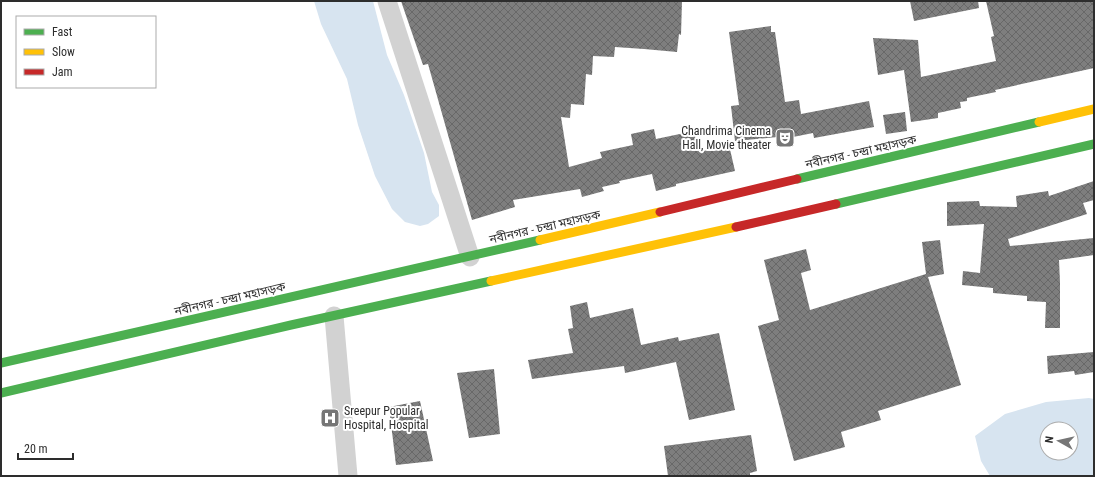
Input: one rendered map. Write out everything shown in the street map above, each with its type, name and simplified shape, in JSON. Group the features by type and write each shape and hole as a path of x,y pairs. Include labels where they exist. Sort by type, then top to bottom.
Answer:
{"highway":[{"name":"নবীনগর - চন্দ্রা মহাসড়ক","path":"1,363 470,257 1094,109"},
{"path":"1,393 1094,144"}],"street":[{"path":"387,1 470,257"},
{"path":"334,316 348,476"}],"shaded area":[{"path":"314,1 373,1 387,55 404,95 424,153 432,192 439,205 439,216 428,224 420,226 405,222 392,209 375,176 358,125 347,79 321,24"},
{"path":"1089,398 1094,399 1094,476 990,476 981,461 975,436 1005,414 1046,402"}],"building":[{"path":"401,1 682,1 681,35 679,34 677,52 615,47 614,57 593,56 592,75 586,74 584,105 571,104 570,118 561,117 569,167 602,158 600,152 633,145 631,134 654,129 656,139 694,131 699,152 729,145 735,171 676,184 676,186 656,191 652,174 619,181 620,183 602,187 604,191 582,197 580,189 513,200 515,207 472,220 428,64 423,65"},
{"path":"910,1 978,1 979,8 914,21"},
{"path":"986,1 1094,1 1094,68 995,90 996,92 967,98 967,101 960,102 961,108 938,113 938,118 911,122 904,70 878,75 873,38 918,40 921,77 996,61 991,37 994,36"},
{"path":"771,26 771,32 775,32 785,102 799,100 801,114 869,101 874,127 814,138 813,133 788,138 788,136 735,141 731,106 739,105 729,32"},
{"path":"905,112 907,131 886,134 883,115"},
{"path":"1094,181 1094,200 1083,203 1087,214 1008,239 1010,246 1094,238 1094,255 1059,260 1060,328 1045,328 1046,302 1027,301 1027,296 993,293 993,288 962,285 963,271 980,273 984,224 947,226 947,202 979,201 980,206 1017,207 1016,196 1048,191 1049,196"},
{"path":"940,240 944,274 928,277 961,385 878,411 881,420 841,432 845,447 794,461 758,326 779,320 764,260 806,249 811,270 801,273 810,310 926,274 922,242"},
{"path":"587,302 590,318 633,308 641,345 678,337 679,341 719,333 735,410 689,420 676,362 625,373 624,366 532,379 528,360 573,353 568,329 573,328 570,306"},
{"path":"1094,352 1094,372 1075,375 1074,371 1048,374 1047,356"},
{"path":"494,369 500,434 469,438 457,373"},
{"path":"420,401 433,461 396,465 389,407"},
{"path":"751,435 757,471 750,473 750,476 668,476 664,446"}],"traffic: fast":[{"path":"797,179 1039,122"},
{"path":"836,204 1094,144"},
{"path":"1,363 540,240"},
{"path":"1,393 291,325 491,281"}],"traffic: slow":[{"path":"1039,122 1094,109"},
{"path":"540,240 660,212"},
{"path":"491,281 736,227"}],"traffic: jam":[{"path":"660,212 797,179"},
{"path":"736,227 836,204"}],"place":[{"name":"Chandrima Cinema Hall, Movie theater","path":"785,138"},
{"name":"Sreepur Popular Hospital, Hospital","path":"330,418"}]}
